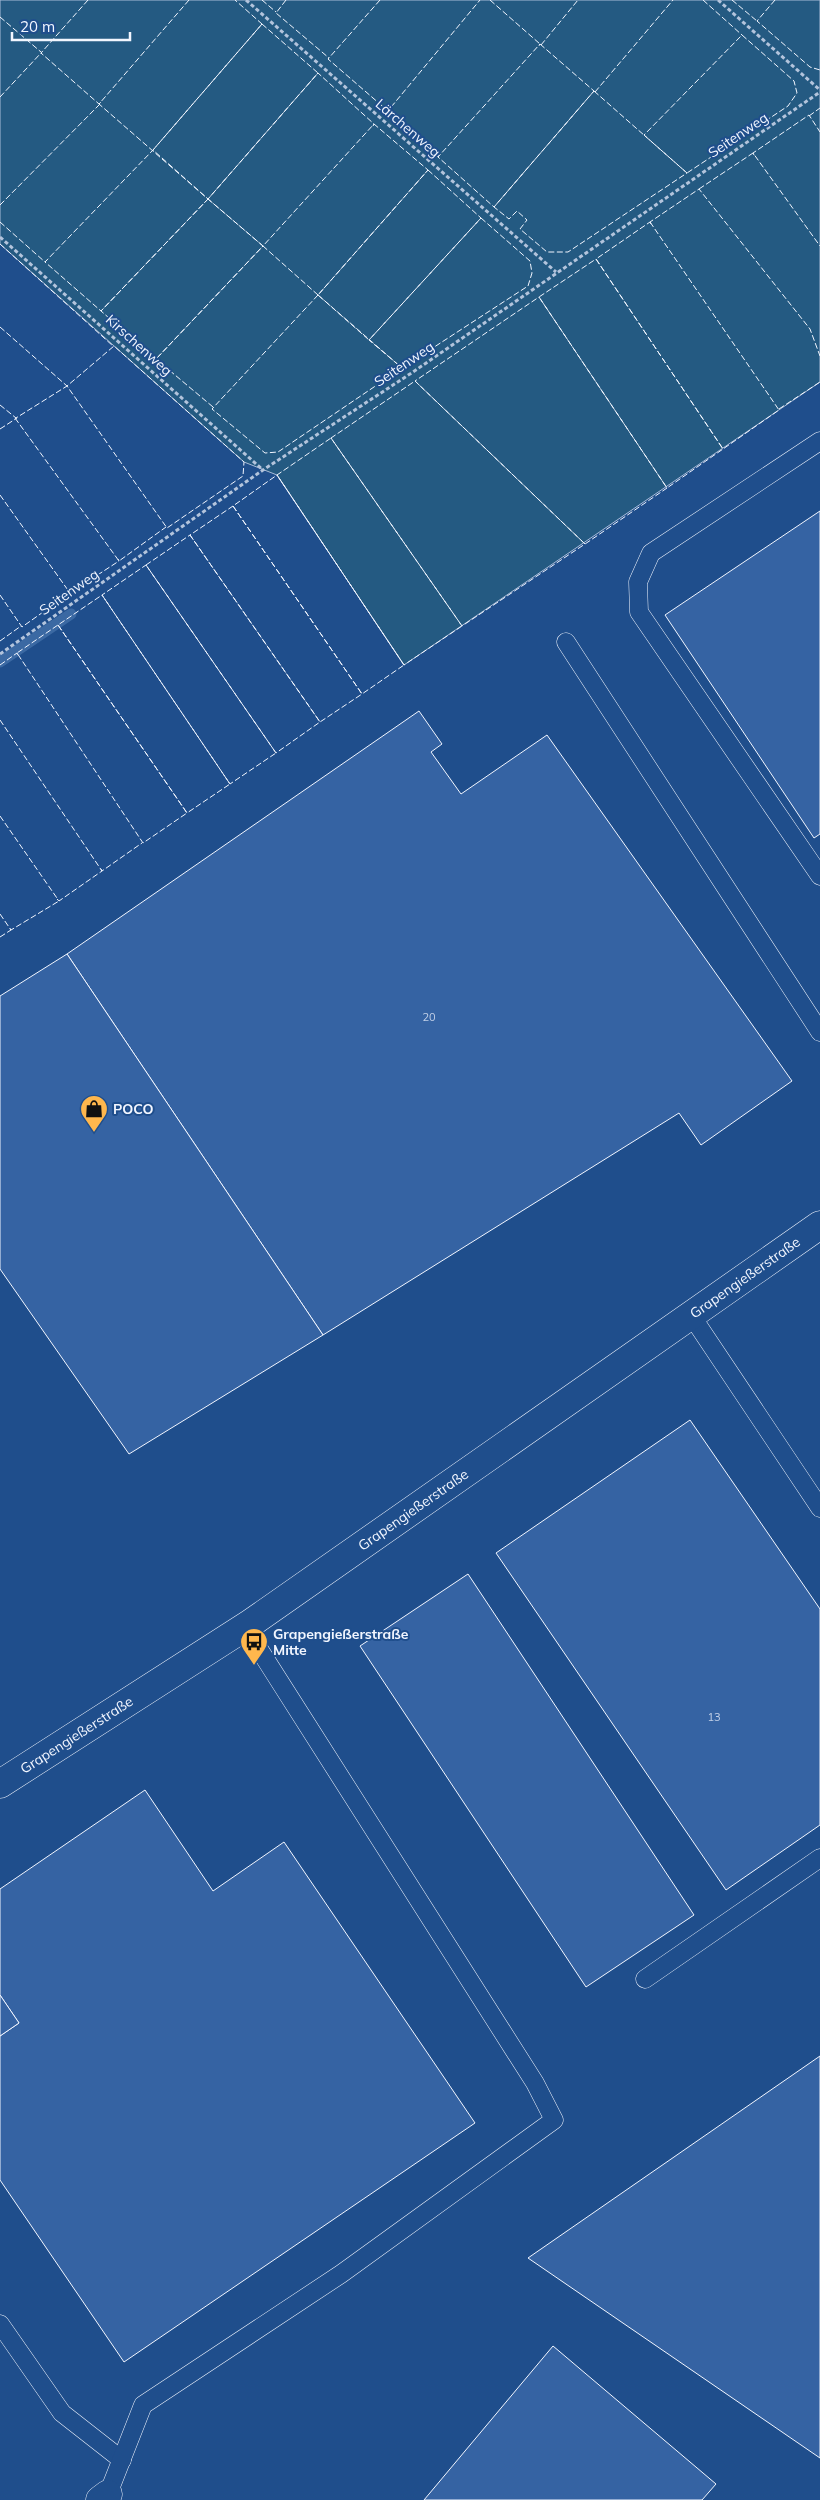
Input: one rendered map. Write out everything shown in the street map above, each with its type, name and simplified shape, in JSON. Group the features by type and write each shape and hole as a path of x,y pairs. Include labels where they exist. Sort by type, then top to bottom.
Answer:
{"street":[{"name":"Grapengießerstraße","path":"0,1784 245,1627 820,1225"}],"lane":[{"path":"820,441 651,554 638,582 639,612 820,876"},
{"path":"566,642 820,1032"},
{"path":"691,1315 820,1508"},
{"path":"104,2497 122,2460 143,2406 341,2274 554,2120 535,2083 245,1627"},
{"path":"645,1979 820,1858"},
{"path":"0,2324 62,2413 122,2460"}],"path":[{"name":"Lärchenweg","path":"246,0 556,272"},
{"path":"718,0 820,91"},
{"name":"Seitenweg","path":"0,654 263,470 413,372 820,91"},
{"name":"Kirschenweg","path":"0,237 263,470"}],"shaded area":[{"path":"0,0 820,0 820,382 404,665 277,475 244,462 0,244"}],"building":[{"path":"820,511 820,834 814,838 665,615"},
{"path":"419,711 442,744 431,752 461,794 547,735 792,1081 701,1145 679,1113 323,1335 67,954"},
{"name":"POCO","path":"67,954 323,1335 129,1454 0,1269 0,996"},
{"path":"690,1420 820,1609 820,1825 726,1890 496,1553"},
{"path":"468,1574 694,1915 586,1987 360,1646"},
{"path":"145,1790 213,1891 284,1842 475,2123 124,2362 0,2180 0,2036 19,2023 0,1995 0,1889"},
{"path":"0,1995 19,2023 0,2036"},
{"path":"820,2056 820,2458 528,2258"},
{"path":"553,2346 716,2484 702,2500 424,2500"}],"waterway":[{"path":"0,662 71,614"}],"fence":[{"path":"88,0 41,53 99,104 101,102"},
{"path":"189,0 99,104 208,199 101,311 45,262 153,150 262,24 235,0"},
{"path":"262,0 276,12"},
{"path":"286,0 276,13 329,58"},
{"path":"380,0 328,59 388,111"},
{"path":"439,155 438,157 387,112 480,0"},
{"path":"490,0 540,44 539,46"},
{"path":"541,45 578,0"},
{"path":"595,92 673,0"},
{"path":"703,0 742,35"},
{"path":"732,0 757,21"},
{"path":"775,0 757,21 810,67 820,70"},
{"path":"0,17 41,52"},
{"path":"262,24 318,73 208,199 153,150 262,24"},
{"path":"742,35 794,81 797,93 788,106 687,173 644,135 742,35"},
{"path":"540,44 594,91 494,207 438,157 540,44"},
{"path":"0,97 42,54"},
{"path":"263,246 208,199 318,73 374,124 373,126"},
{"path":"594,91 687,173 568,252 547,252 520,229 527,220 517,211 509,219 494,207 594,91"},
{"path":"0,205 100,104"},
{"path":"809,116 820,108"},
{"path":"754,155 753,153 809,115 820,132"},
{"path":"318,295 263,246 374,124 428,170 318,295 212,409 265,453 278,452 402,368 318,295"},
{"path":"699,189 753,153 820,246"},
{"path":"428,170 481,218 369,340 318,295 428,170"},
{"path":"651,224 650,222 699,189 810,329 820,356"},
{"path":"208,199 263,246 156,359 101,311 208,199"},
{"path":"481,218 530,261 532,273 528,286 402,368 369,340 481,218"},
{"path":"0,222 45,262 47,260"},
{"path":"650,222 779,410 723,449 596,259 650,222"},
{"path":"0,244 113,346"},
{"path":"213,407 156,359 263,246"},
{"path":"596,259 723,449 667,488 539,297 596,259"},
{"path":"539,297 667,488 585,544 415,381 539,297"},
{"path":"0,327 67,386 167,528 243,476 244,462 114,346 67,386 16,418 0,405"},
{"path":"415,381 585,544 462,626 331,438 415,381"},
{"path":"779,409 820,382"},
{"path":"15,418 119,561 166,527"},
{"path":"0,429 17,418"},
{"path":"331,438 462,626 404,665 277,475 331,438"},
{"path":"277,475 404,665 362,694 233,506 277,475"},
{"path":"0,495 70,593 119,561 118,559"},
{"path":"233,506 362,694 320,722 190,535 233,506"},
{"path":"190,535 320,722 276,753 146,565 190,535"},
{"path":"146,565 276,753 230,784 102,595 146,565"},
{"path":"0,595 22,627 70,593"},
{"path":"102,595 230,784 187,813 58,625 102,595"},
{"path":"58,625 187,813 143,843 17,653 58,625"},
{"path":"0,641 21,626"},
{"path":"0,665 17,653 18,655"},
{"path":"0,720 102,871 142,843"},
{"path":"0,816 59,901 102,871 101,869"},
{"path":"0,914 11,930 59,901 57,899"},
{"path":"0,937 11,930 10,928"}],"place":[{"name":"POCO","path":"94,1133"},
{"name":"Grapengießerstraße Mitte","path":"254,1666"}]}
